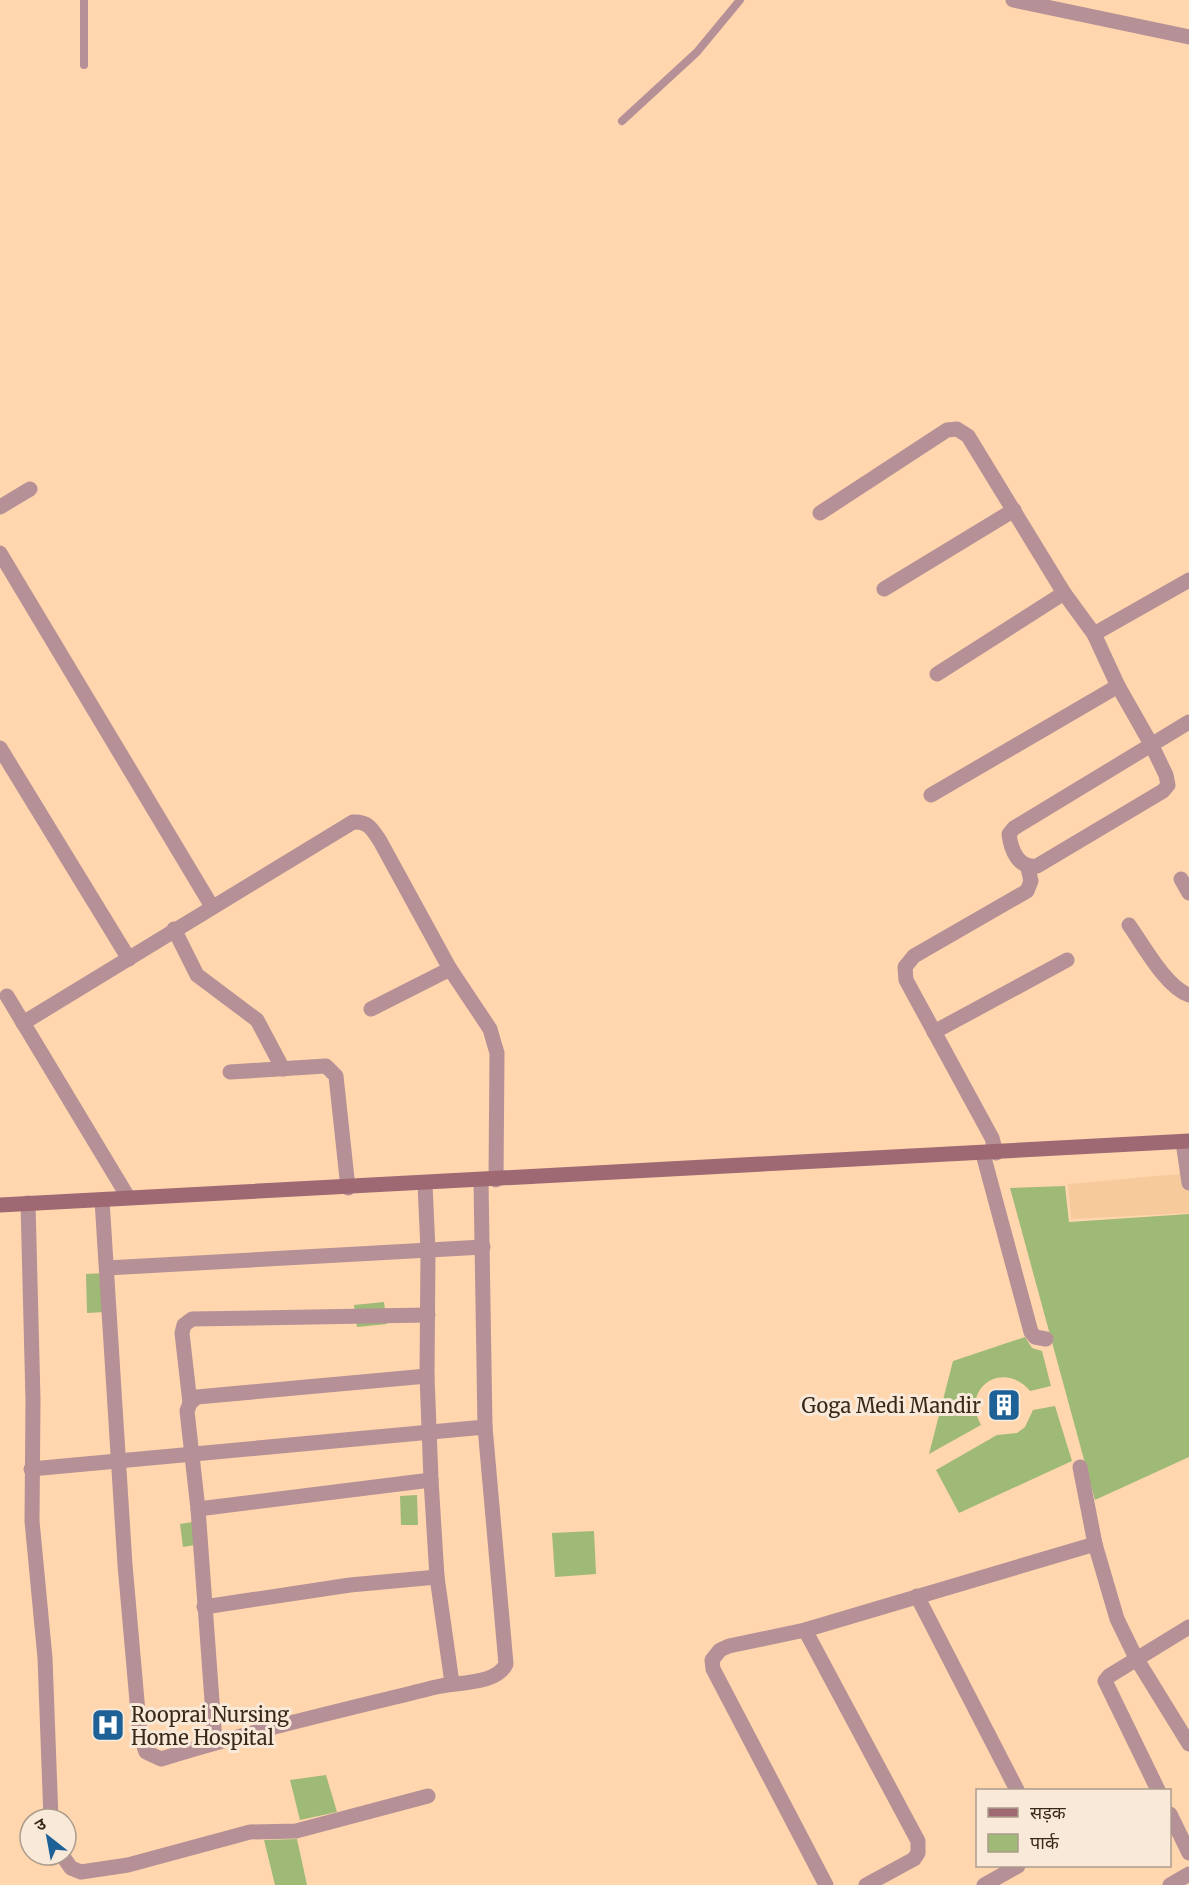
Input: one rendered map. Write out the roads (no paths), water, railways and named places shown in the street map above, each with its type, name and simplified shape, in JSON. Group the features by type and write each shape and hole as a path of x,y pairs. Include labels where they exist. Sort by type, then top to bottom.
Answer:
{"street":[{"path":"1013,0 1189,37"},
{"path":"820,513 947,430 957,429 968,436 1064,593 1094,634 1118,686 1151,744 1166,775 1168,785 1163,791 1037,866 1021,865 1010,843 1009,834 1014,828 1151,744 1189,722"},
{"path":"0,507 30,489"},
{"path":"884,589 1014,510"},
{"path":"0,553 212,905"},
{"path":"1094,634 1189,580"},
{"path":"937,674 1064,593"},
{"path":"931,795 1118,686"},
{"path":"0,748 129,959"},
{"path":"23,1023 129,959 212,905 352,822 362,821 369,825 450,969 490,1029 497,1053 483,1247 485,1427 506,1664 503,1671 495,1677 452,1683 214,1742 161,1759 150,1756 143,1747 124,1566 102,1200"},
{"path":"1028,867 1031,881 1027,891 914,956 905,968 906,980 992,1138 990,1153 1030,1332 1035,1337 1046,1339"},
{"path":"1181,879 1189,893"},
{"path":"1129,925 1170,982 1178,991 1189,995"},
{"path":"174,929 197,975 257,1020 284,1069"},
{"path":"934,1032 1067,960"},
{"path":"371,1009 450,969"},
{"path":"7,996 128,1197"},
{"path":"230,1072 326,1066 336,1076 348,1188"},
{"path":"0,1205 1186,1142 1189,1183"},
{"path":"425,1184 428,1250 427,1376 431,1480 437,1577 452,1683"},
{"path":"27,1203 33,1400 32,1521 45,1658 51,1807"},
{"path":"107,1268 483,1247"},
{"path":"214,1742 198,1509 187,1411 190,1403 182,1333 184,1325 192,1319 428,1315"},
{"path":"190,1403 197,1397 427,1376"},
{"path":"31,1468 431,1434 485,1427"},
{"path":"1080,1467 1095,1544 1117,1619 1136,1658 1189,1744"},
{"path":"198,1509 431,1480"},
{"path":"826,1885 714,1669 712,1660 720,1650 729,1646 805,1630 1095,1544"},
{"path":"204,1607 361,1584 437,1577"},
{"path":"917,1596 1016,1789"},
{"path":"1157,1789 1105,1681 1108,1676 1136,1658 1189,1627"},
{"path":"805,1630 918,1841 918,1853 914,1859 866,1885"},
{"path":"70,1867 81,1872 128,1865 250,1832 296,1831 428,1796"},
{"path":"1171,1816 1189,1853"},
{"path":"984,1885 1016,1867"},
{"path":"1170,1885 1189,1874"}],"lane":[{"path":"84,0 84,65"},
{"path":"622,121 697,52 740,0"}],"place":[{"name":"Goga Medi Mandir","path":"1004,1405"},
{"name":"Rooprai Nursing Home Hospital","path":"108,1725"}]}
